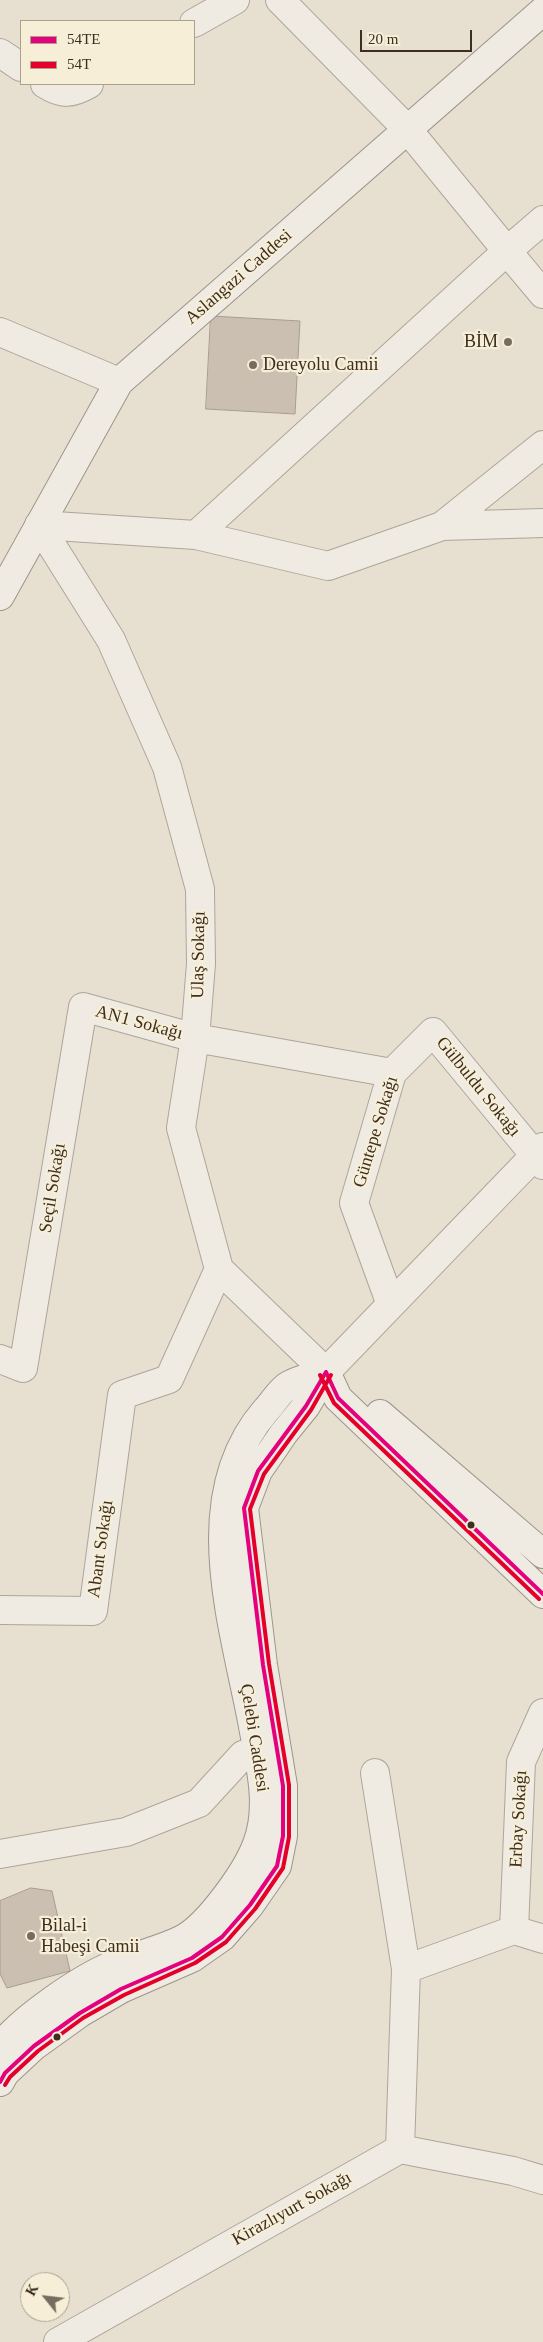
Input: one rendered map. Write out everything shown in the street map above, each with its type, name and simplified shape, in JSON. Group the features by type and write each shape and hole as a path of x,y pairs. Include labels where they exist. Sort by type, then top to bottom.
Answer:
{"street":[{"path":"195,23 235,0"},
{"path":"280,0 408,130 543,294"},
{"name":"Aslangazi Caddesi","path":"0,596 119,382 543,10"},
{"path":"0,53 20,67"},
{"path":"46,85 57,92 76,91 87,85"},
{"path":"196,535 543,220"},
{"path":"0,332 119,382"},
{"path":"442,526 543,445"},
{"path":"39,525 196,535 328,566 442,526 543,523"},
{"name":"Ulaş Sokağı","path":"39,525 111,640 167,767 200,889 201,964 195,1038 181,1128 219,1269"},
{"name":"AN1 Sokağı","path":"83,1008 195,1038 392,1073"},
{"name":"Seçil Sokağı","path":"11,1363 83,1008"},
{"name":"Güntepe Sokağı","path":"390,1302 354,1203 392,1073 433,1032"},
{"name":"Gülbuldu Sokağı","path":"433,1032 540,1156"},
{"path":"326,1372 390,1302 540,1156"},
{"path":"219,1269 326,1372 368,1404 543,1554"},
{"name":"Abant Sokağı","path":"0,1610 93,1610 122,1395 169,1379 219,1269"},
{"path":"326,1372 338,1398 543,1594"},
{"name":"Çelebi Caddesi","path":"0,2047 38,2012 83,1979 116,1964 186,1938 212,1914 235,1884 257,1844 264,1808 257,1750 226,1583 223,1514 231,1470 251,1427 288,1386 326,1372"},
{"name":"Çelebi Caddesi","path":"0,2082 5,2072 34,2046 80,2012 121,1989 192,1958 222,1937 250,1906 276,1866 282,1836 282,1786 263,1665 244,1508 258,1471 284,1433 306,1406 326,1372"},
{"name":"Erbay Sokağı","path":"514,1930 521,1762 543,1713"},
{"path":"0,1854 126,1832 199,1804 243,1755 257,1750"},
{"path":"375,1773 406,1969 400,2149 513,2171 543,2180"},
{"path":"406,1969 514,1930 543,1939"},
{"name":"Kirazlıyurt Sokağı","path":"58,2342 400,2149"}],"building":[{"name":"Dereyolu Camii","path":"211,316 300,321 295,414 206,409"},
{"name":"Bilal-i Habeşi Camii","path":"31,1888 52,1891 70,1971 7,1988 0,1974 0,1901"}],"transit line":[{"name":"54TE","path":"326,1372 338,1398 543,1594"},
{"name":"54TE","path":"0,2082 5,2073 34,2046 80,2013 121,1989 192,1958 222,1937 250,1905 277,1866 283,1836 283,1786 263,1665 244,1508 258,1471 306,1406 326,1372"},
{"name":"54T","path":"320,1375 334,1403 539,1599"},
{"name":"54T","path":"5,2085 10,2077 38,2051 83,2018 124,1995 195,1963 226,1942 255,1909 283,1868 289,1837 289,1785 269,1664 250,1509 264,1474 311,1410 331,1375"}],"place":[{"name":"BİM","path":"508,342"},
{"name":"Dereyolu Camii","path":"253,365"},
{"name":"Bilal-i Habeşi Camii","path":"31,1936"}]}
